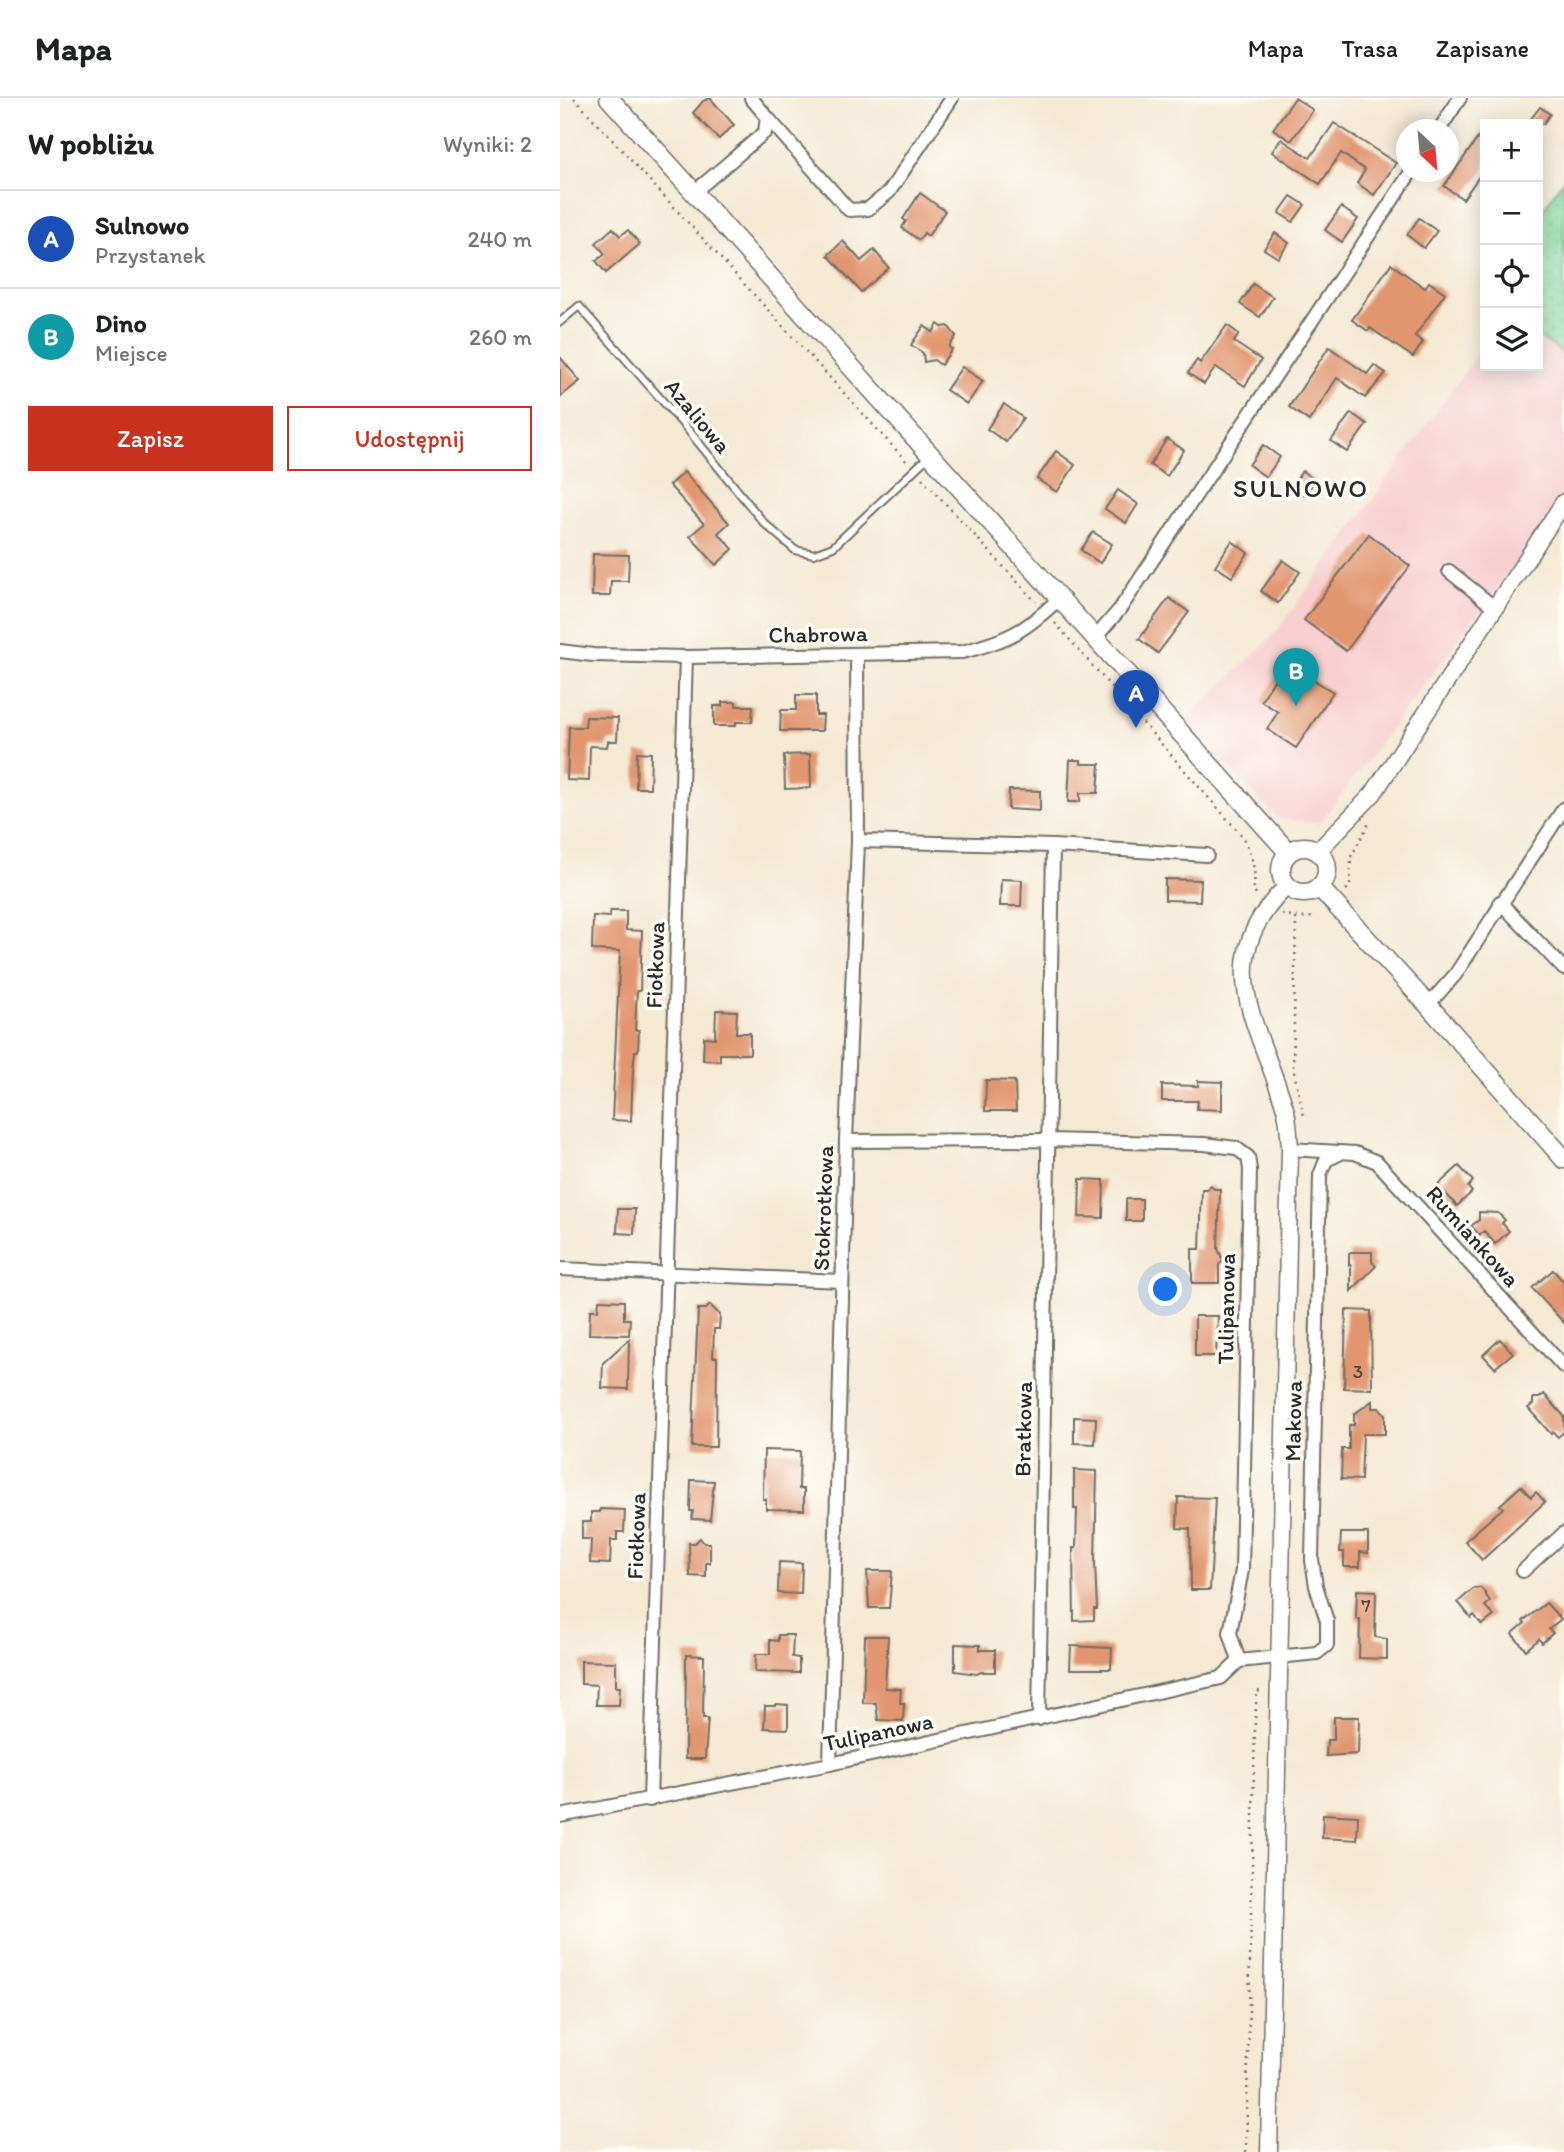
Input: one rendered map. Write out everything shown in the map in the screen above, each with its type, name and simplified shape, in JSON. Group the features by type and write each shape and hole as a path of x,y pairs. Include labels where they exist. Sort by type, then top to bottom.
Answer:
{"main road":[{"path":"609,98 1288,852"},
{"path":"1300,847 1318,851 1324,858 1327,873 1319,887 1306,893 1287,886 1280,873 1288,852 1300,847"},
{"path":"1319,887 1564,1159"}],"street":[{"path":"751,98 849,210 868,209 889,192 953,98"},
{"path":"1446,119 1460,98"},
{"path":"693,194 765,132 767,117"},
{"path":"1095,638 1120,609 1404,182"},
{"path":"1318,851 1373,794 1564,502"},
{"path":"1448,571 1495,608"},
{"name":"Chabrowa","path":"560,651 593,655 686,657 962,652 998,643 1031,625 1060,598"},
{"name":"Stokrotkowa","path":"830,1764 846,1141 858,841 857,654"},
{"name":"Fiołkowa","path":"650,1800 686,657"},
{"path":"1428,1005 1455,975 1564,807"},
{"path":"858,841 1053,846 1207,855"},
{"name":"Bratkowa","path":"1040,1719 1053,846"},
{"path":"1269,2152 1290,1149 1287,1115 1249,1010 1245,985 1246,959 1252,931 1269,905 1287,886"},
{"path":"1500,902 1564,969"},
{"path":"846,1141 1049,1140"},
{"name":"Tulipanowa","path":"560,1816 830,1764 1221,1678 1239,1661 1230,1633 1242,1570 1250,1168 1248,1157 1236,1148 1204,1144 1049,1140"},
{"name":"Rumiankowa","path":"1290,1149 1355,1153 1377,1162 1564,1367"},
{"name":"Makowa","path":"1279,1658 1317,1653 1327,1644 1327,1621 1312,1560 1314,1412 1320,1175 1325,1160 1339,1154"},
{"path":"560,1269 842,1281"},
{"path":"1523,1571 1564,1533"},
{"path":"1239,1661 1279,1658"}],"lane":[{"name":"Azaliowa","path":"560,322 579,306 689,430 764,523 795,550 814,554 833,547 914,469"},
{"path":"914,469 930,456"}],"path":[{"path":"574,98 1045,612 1244,838 1254,864 1253,891 1257,894"},
{"path":"1278,913 1296,918 1315,917"},
{"path":"1296,918 1293,1068 1304,1119"},
{"path":"1246,2152 1257,1691 1277,1694"}],"shaded area":[{"path":"1543,339 1564,354 1564,500 1319,824 1278,818 1183,722 1275,634 1480,351 1480,371 1543,371"}],"green space":[{"path":"1564,179 1564,354 1543,339 1543,210"}],"building":[{"path":"710,98 734,125 719,139 693,113 703,101"},
{"path":"1295,98 1313,110 1291,141 1273,129"},
{"path":"1540,107 1550,114 1543,124 1543,119 1531,119"},
{"path":"1334,123 1396,163 1374,195 1357,183 1365,170 1341,153 1320,184 1272,152 1281,139 1310,158"},
{"path":"1480,135 1480,175 1463,199 1444,186 1447,182 1459,182 1459,165"},
{"path":"920,193 945,211 928,236 924,233 919,240 902,228 906,221 903,219"},
{"path":"1291,196 1305,205 1293,222 1279,213"},
{"path":"1341,207 1358,219 1342,242 1325,230"},
{"path":"1419,218 1437,231 1424,248 1407,235"},
{"path":"613,228 620,236 628,230 640,244 606,273 596,261 605,254 596,243"},
{"path":"1275,233 1289,243 1278,258 1264,249"},
{"path":"843,241 861,261 874,250 889,268 861,292 828,255"},
{"path":"1391,264 1425,288 1429,282 1445,293 1415,336 1423,342 1413,357 1370,328 1368,331 1352,320"},
{"path":"1253,284 1273,297 1260,317 1240,304"},
{"path":"938,324 942,327 948,326 956,336 949,347 952,349 941,365 934,360 924,362 923,353 911,345 924,326 933,332"},
{"path":"1227,325 1239,334 1234,342 1261,360 1245,386 1216,367 1204,384 1188,373 1197,360 1200,363"},
{"path":"1329,347 1367,374 1374,365 1386,373 1365,398 1337,378 1309,421 1289,407"},
{"path":"560,357 580,381 560,397"},
{"path":"962,367 983,381 967,404 946,390"},
{"path":"1004,404 1023,418 1006,442 987,429"},
{"path":"1351,413 1367,424 1347,452 1331,441"},
{"path":"1167,439 1184,450 1167,476 1150,465"},
{"path":"1263,445 1280,457 1266,477 1249,465"},
{"path":"1056,451 1075,465 1057,492 1037,479"},
{"path":"1302,471 1315,480 1305,495 1292,487"},
{"path":"684,472 729,523 718,533 733,549 716,565 690,536 704,524 669,485"},
{"path":"1118,490 1138,504 1126,523 1105,509"},
{"path":"1093,532 1112,544 1100,563 1081,550"},
{"path":"1369,534 1410,566 1346,651 1304,620"},
{"path":"1232,541 1248,553 1232,577 1215,566"},
{"path":"593,554 629,555 628,581 611,581 610,596 592,596"},
{"path":"1283,560 1300,572 1278,603 1261,591"},
{"path":"1169,598 1189,612 1158,653 1139,639"},
{"path":"1286,662 1333,692 1296,748 1267,729 1278,712 1261,701"},
{"path":"796,695 816,695 816,715 823,715 822,731 780,731 781,710 796,710"},
{"path":"722,702 736,702 736,706 753,706 752,722 736,722 736,726 714,726 714,706 722,706"},
{"path":"586,717 618,718 617,741 608,741 607,747 590,746 589,781 567,780 569,727 585,727"},
{"path":"637,752 651,753 650,788 636,788"},
{"path":"810,754 811,788 785,789 784,755"},
{"path":"1070,760 1081,760 1081,764 1100,764 1098,793 1080,793 1080,802 1068,802"},
{"path":"1009,790 1040,791 1040,811 1008,809"},
{"path":"1001,879 1022,880 1021,906 1000,906"},
{"path":"1165,879 1201,880 1200,901 1165,900"},
{"path":"610,911 626,911 626,930 642,931 640,991 637,991 635,1030 639,1030 638,1051 635,1051 633,1070 631,1121 612,1120 620,951 592,950 593,916 610,917"},
{"path":"716,1010 737,1011 736,1033 750,1033 750,1054 720,1054 720,1061 703,1060 704,1037 715,1038"},
{"path":"986,1080 1015,1081 1016,1111 985,1111"},
{"path":"1198,1081 1222,1082 1222,1110 1197,1109 1198,1101 1162,1101 1162,1085 1198,1086"},
{"path":"1459,1166 1473,1181 1468,1187 1472,1192 1457,1206 1438,1185"},
{"path":"1080,1179 1104,1180 1103,1218 1079,1217"},
{"path":"1211,1185 1214,1189 1220,1189 1218,1249 1223,1260 1219,1265 1219,1283 1192,1283 1192,1249 1200,1249 1202,1189"},
{"path":"1126,1199 1142,1199 1142,1221 1126,1221"},
{"path":"618,1209 635,1209 634,1234 617,1233"},
{"path":"1479,1212 1498,1213 1505,1220 1502,1223 1509,1231 1495,1244 1484,1231 1479,1235 1471,1226 1479,1220"},
{"path":"1372,1252 1372,1262 1376,1266 1351,1291 1349,1253"},
{"path":"1553,1270 1564,1282 1564,1323 1532,1288"},
{"path":"599,1300 624,1301 624,1319 630,1319 629,1335 589,1334 590,1310 598,1310"},
{"path":"710,1305 720,1315 719,1329 714,1329 713,1357 717,1357 716,1447 692,1447 698,1309 706,1309"},
{"path":"1346,1310 1371,1311 1372,1389 1344,1388"},
{"path":"1195,1316 1218,1316 1216,1356 1195,1356"},
{"path":"629,1339 628,1389 602,1388 603,1363"},
{"path":"1500,1339 1513,1353 1495,1368 1483,1355"},
{"path":"1544,1394 1564,1416 1564,1432 1558,1437 1553,1432 1551,1434 1528,1408 1533,1404 1533,1398"},
{"path":"1372,1401 1372,1408 1379,1408 1385,1414 1385,1434 1363,1434 1361,1480 1341,1479 1342,1449 1349,1449 1349,1425 1354,1425 1354,1414"},
{"path":"1074,1417 1096,1418 1095,1444 1074,1443"},
{"path":"764,1450 800,1451 799,1489 804,1489 804,1510 766,1509 766,1499 763,1499"},
{"path":"1074,1470 1097,1471 1097,1609 1094,1609 1094,1620 1074,1621 1073,1548 1076,1548 1077,1509 1074,1509"},
{"path":"691,1480 714,1481 710,1520 692,1519"},
{"path":"1521,1486 1531,1497 1536,1492 1545,1502 1482,1560 1465,1541 1503,1508 1500,1505"},
{"path":"1178,1497 1215,1498 1210,1590 1191,1590 1190,1529 1177,1528"},
{"path":"600,1509 625,1510 624,1532 617,1532 617,1540 611,1540 610,1564 590,1563 591,1539 582,1539 582,1522 591,1522 591,1512 600,1512"},
{"path":"1341,1533 1368,1533 1368,1553 1360,1552 1360,1567 1344,1567 1344,1552 1340,1552"},
{"path":"700,1538 704,1543 710,1543 710,1563 706,1563 706,1577 690,1576 689,1543 695,1543"},
{"path":"779,1562 802,1563 801,1594 778,1593"},
{"path":"867,1571 892,1571 889,1608 869,1608"},
{"path":"1474,1588 1481,1588 1485,1593 1490,1602 1485,1606 1494,1616 1482,1625 1474,1615 1471,1618 1458,1602"},
{"path":"1357,1590 1376,1591 1375,1637 1387,1639 1387,1659 1359,1658 1360,1619 1356,1619"},
{"path":"1546,1603 1561,1619 1549,1629 1553,1633 1542,1643 1539,1639 1526,1650 1512,1634 1525,1623 1523,1621"},
{"path":"778,1635 793,1635 792,1657 799,1658 799,1673 755,1672 756,1654 770,1654 770,1640 778,1641"},
{"path":"865,1636 888,1636 885,1688 901,1689 900,1703 904,1703 903,1721 878,1720 876,1703 863,1703"},
{"path":"955,1644 980,1645 980,1650 995,1650 995,1672 977,1674 955,1671"},
{"path":"1071,1646 1112,1648 1111,1669 1070,1669"},
{"path":"686,1655 704,1656 703,1718 708,1718 705,1759 685,1759"},
{"path":"581,1661 616,1662 616,1687 620,1687 619,1705 596,1705 597,1685 581,1684"},
{"path":"788,1705 788,1729 764,1728 765,1706"},
{"path":"1334,1717 1359,1717 1358,1754 1326,1756 1327,1740 1334,1740"},
{"path":"1323,1814 1358,1816 1357,1840 1322,1838"}],"place":[{"name":"Dino","path":"1296,706"},
{"name":"Sulnowo","path":"1136,728"}],"district":[{"name":"SULNOWO","path":"1301,488"}]}
